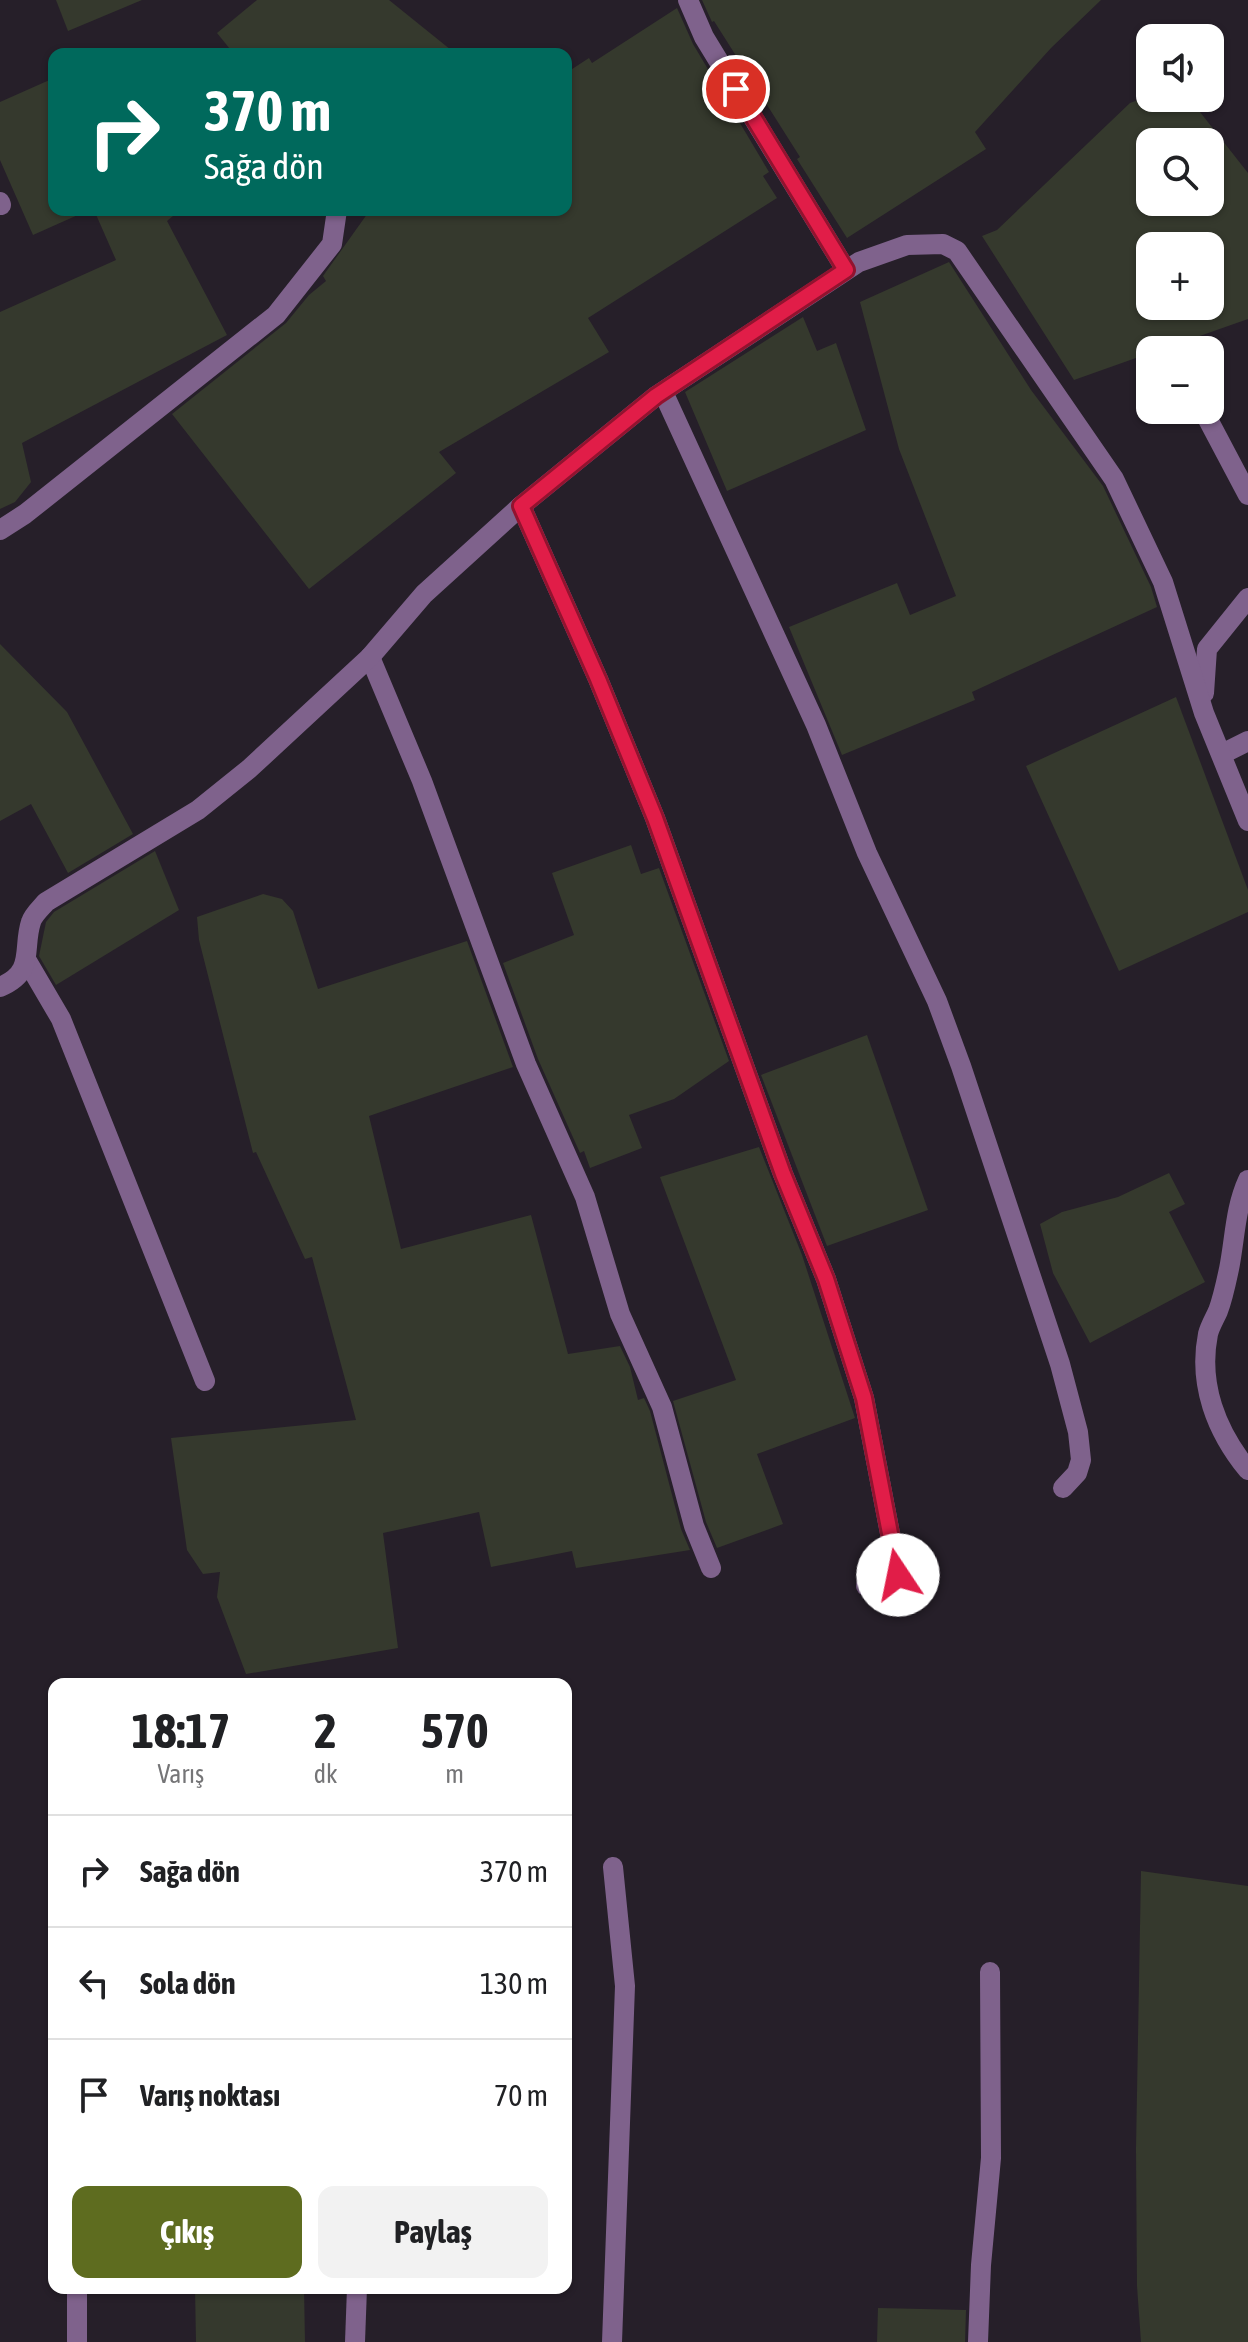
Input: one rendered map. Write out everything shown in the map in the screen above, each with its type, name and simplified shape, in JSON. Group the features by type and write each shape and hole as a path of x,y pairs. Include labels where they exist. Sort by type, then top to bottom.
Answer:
{"street":[{"path":"688,0 704,37 846,270"},
{"path":"0,530 25,514 276,315 332,244 336,216"},
{"path":"0,987 10,983 27,961 31,921 46,902 198,810 249,769 370,657 424,594 521,506 663,392 859,262 907,245 943,244 957,251 1114,479 1163,582 1204,713 1248,821"},
{"path":"663,392 816,725 867,853 937,1001 961,1066 1060,1364 1078,1432 1081,1460 1077,1473 1063,1488"},
{"path":"1210,424 1248,495"},
{"path":"521,506 598,679 655,818 783,1174 845,1333 864,1398 898,1575 866,1586"},
{"path":"1204,713 1207,649 1248,598"},
{"path":"370,657 422,781 526,1064 585,1197 620,1314 662,1407 694,1526 711,1568"},
{"path":"1222,754 1248,741"},
{"path":"27,961 61,1019 205,1381"},
{"path":"1248,1180 1241,1195 1229,1270 1219,1309 1209,1331 1205,1372 1212,1409 1235,1454 1248,1470"},
{"path":"612,2342 625,1986 613,1867"},
{"path":"978,2342 981,2265 991,2158 990,1972"},
{"path":"77,2294 77,2342"},
{"path":"355,2342 357,2294"}],"building":[{"path":"56,0 142,0 68,31"},
{"path":"257,0 389,0 449,48 229,48 217,33"},
{"path":"702,0 1101,0 1051,48 975,132 986,149 847,238 797,159 800,157 712,22"},
{"path":"677,8 693,44 769,172 763,176 777,198 588,318 609,352 439,452 456,473 309,589 172,414 286,323 309,295 326,281 323,276 366,216 572,216 572,69 589,58 592,63"},
{"path":"48,81 48,216 76,216 33,235 0,160 0,102"},
{"path":"1136,101 1136,112 1200,112 1213,128 1136,128 1136,216 1224,216 1224,142 1248,173 1248,319 1200,336 1136,336 1136,358 1074,380 982,236 997,230 1130,103"},
{"path":"97,216 173,216 167,221 227,335 22,443 31,482 15,502 0,509 0,312 116,260"},
{"path":"949,262 1031,390 1103,486 1151,587 1157,607 972,692 975,700 842,755 789,627 897,583 910,615 956,596 899,449 860,302"},
{"path":"803,317 817,351 836,343 866,430 727,491 685,392"},
{"path":"0,644 67,712 133,834 68,873 31,804 0,821"},
{"path":"1176,697 1248,890 1248,912 1119,971 1026,766"},
{"path":"631,845 641,874 659,868 729,1061 674,1099 629,1115 642,1148 590,1168 584,1151 580,1153 538,1059 503,963 574,935 552,873"},
{"path":"155,851 179,910 56,985 39,956 46,922 54,912"},
{"path":"263,894 282,899 293,911 318,989 467,941 513,1067 369,1116 401,1249 531,1215 568,1354 620,1346 630,1367 638,1400 644,1398 650,1411 681,1529 690,1550 576,1568 572,1551 491,1567 479,1512 383,1533 398,1648 246,1674 217,1597 220,1572 203,1574 187,1550 171,1438 356,1420 312,1257 305,1259 256,1152 253,1153 199,940 197,917"},
{"path":"867,1035 928,1210 827,1246 761,1075"},
{"path":"759,1147 802,1255 855,1418 757,1454 783,1524 717,1548 706,1522 673,1401 736,1380 660,1177"},
{"path":"1169,1173 1185,1204 1169,1212 1205,1282 1090,1343 1053,1273 1040,1224 1062,1212 1118,1197"},
{"path":"1141,1871 1248,1886 1248,2342 1141,2342 1137,2286 1136,2149"},
{"path":"195,2294 304,2294 305,2342 196,2342"},
{"path":"878,2308 966,2310 965,2342 877,2342"}],"route":[{"path":"736,89 846,270 656,396 595,449 521,506 598,679 655,818 783,1174 826,1279 864,1398 898,1575"}]}
